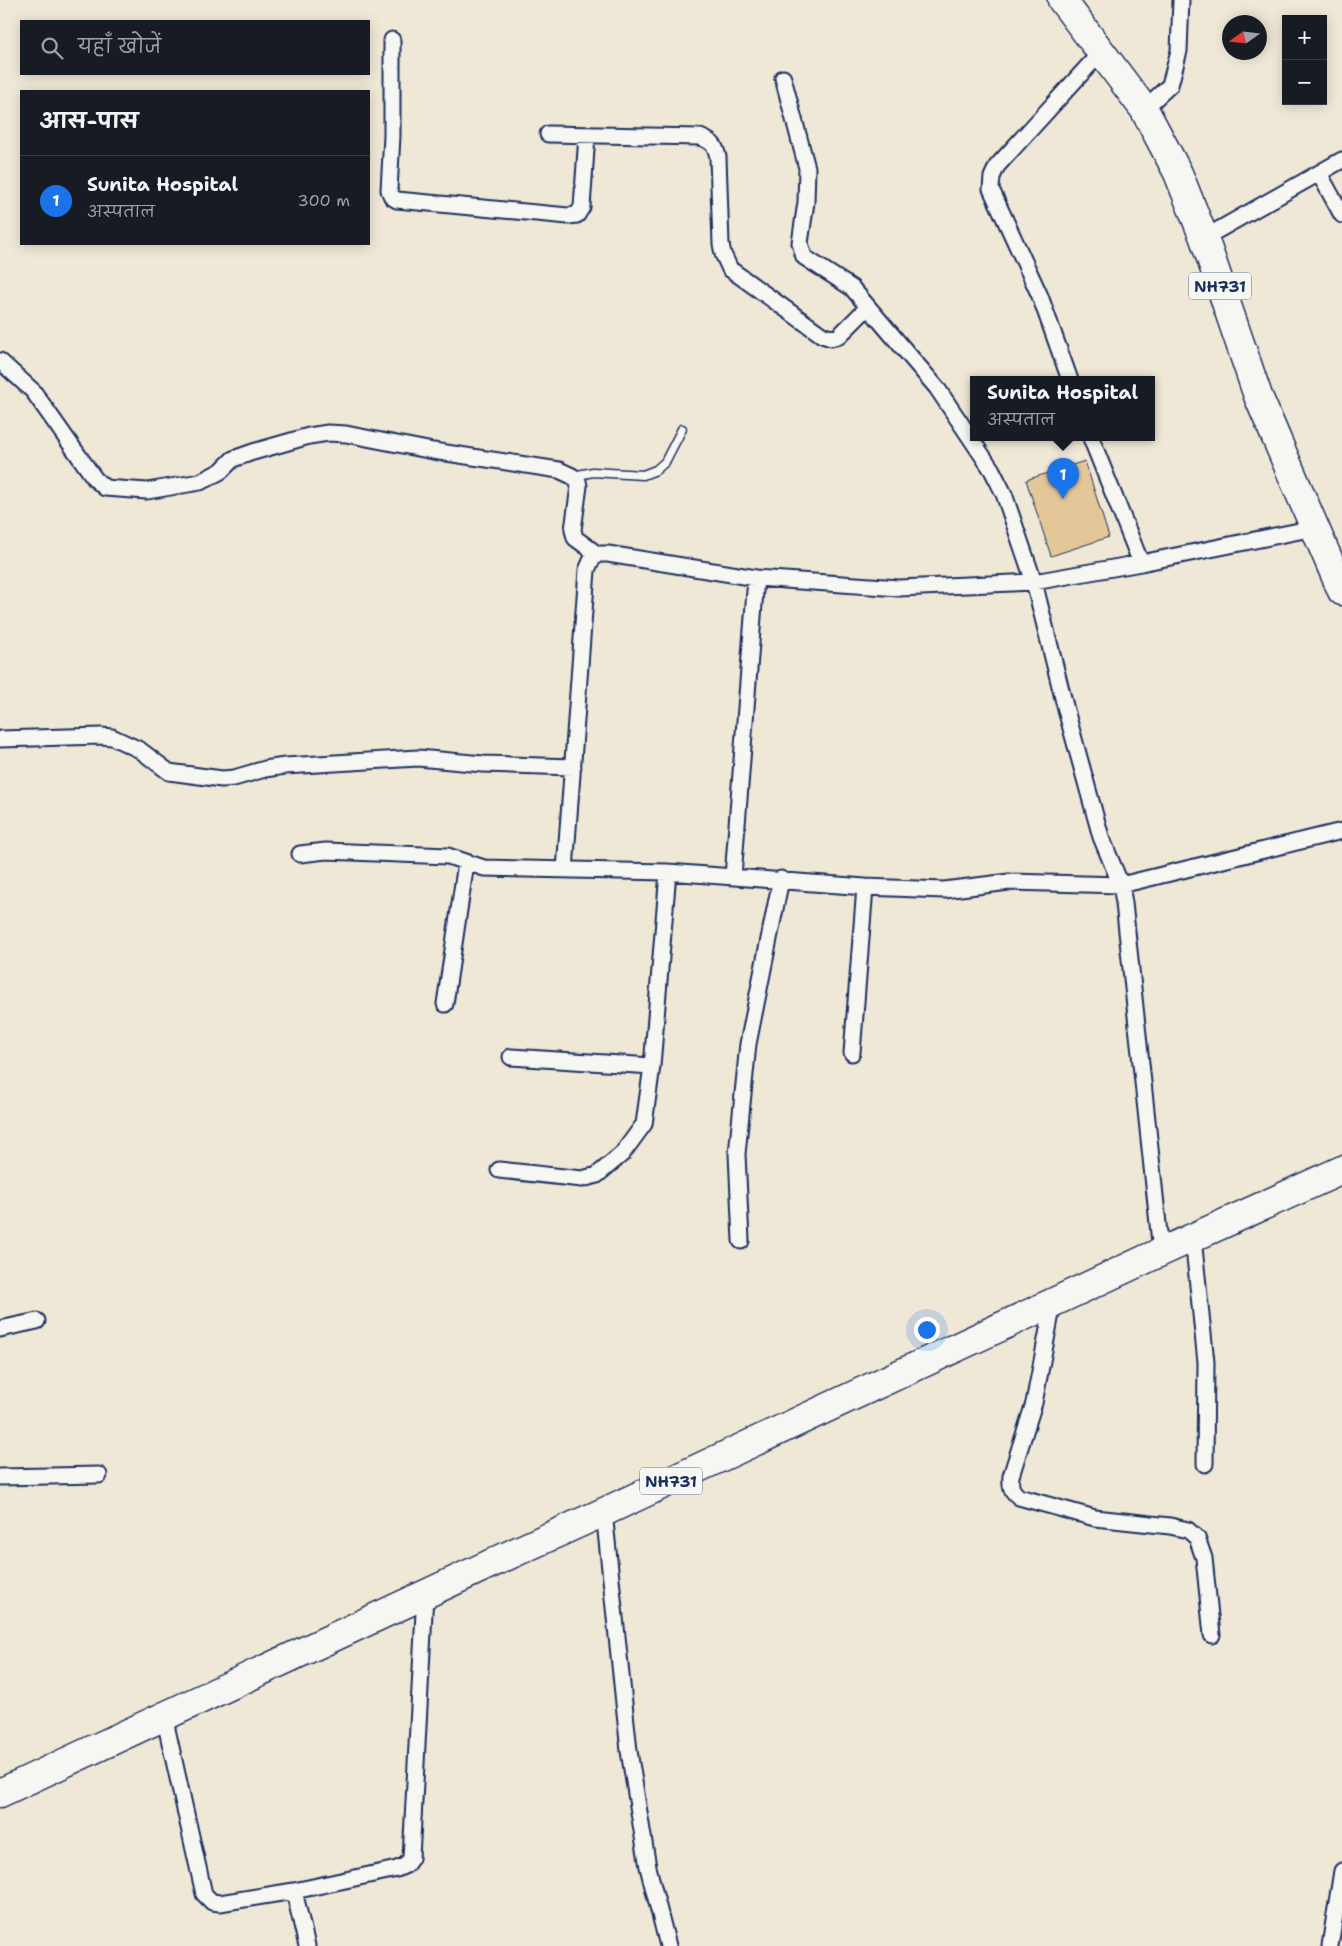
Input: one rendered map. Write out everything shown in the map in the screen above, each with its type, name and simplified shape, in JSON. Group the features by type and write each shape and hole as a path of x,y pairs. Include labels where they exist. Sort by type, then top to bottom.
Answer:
{"highway":[{"name":"NH731","path":"1062,0 1144,110 1178,173 1204,238 1258,396 1342,591"},
{"name":"NH731","path":"0,1794 425,1594 1161,1252 1342,1170"}],"street":[{"path":"1144,110 1170,85 1179,51 1181,0"},
{"path":"392,40 392,136 389,190 392,197 397,200 568,216 577,214 582,207 587,134"},
{"path":"1069,376 1040,296 991,189 992,177 997,166 1101,52"},
{"path":"783,78 807,168 806,202 800,243 801,252 804,257 852,288 937,388 970,437"},
{"path":"548,134 700,137 712,142 716,146 718,156 721,244 723,254 730,269 822,335 830,338 839,336 868,307"},
{"path":"1204,238 1342,160"},
{"path":"1319,173 1342,215"},
{"path":"0,361 33,391 95,479 105,488 147,491 200,482 221,471 233,459 253,452 309,436 328,433 346,434 433,451 559,470 578,481 579,486 573,530 575,538 597,554 608,554 756,578 899,588 1034,582 1141,563 1314,528"},
{"path":"973,441 992,470 1004,494 1034,582 1066,710 1099,828 1106,851 1121,885 1161,1252"},
{"path":"1092,441 1141,563"},
{"path":"566,870 587,570 591,560 597,554"},
{"path":"734,877 756,578"},
{"path":"0,739 101,736 112,738 140,750 169,772 222,779 285,766 418,758 483,764 573,767"},
{"path":"300,854 326,851 448,856 484,868 668,872 865,887 956,890 1009,882 1121,885 1342,831"},
{"path":"445,1004 466,863"},
{"path":"500,1170 582,1179 597,1175 622,1154 644,1124 652,1066 668,872"},
{"path":"741,1241 737,1154 748,1044 781,880"},
{"path":"852,1053 865,887"},
{"path":"511,1057 652,1066"},
{"path":"1193,1238 1206,1362 1205,1464"},
{"path":"1053,1303 1034,1403 1011,1476 1010,1486 1019,1497 1095,1518 1170,1526 1188,1530 1197,1538 1204,1558 1212,1635"},
{"path":"0,1329 37,1321"},
{"path":"0,1477 99,1475"},
{"path":"604,1512 629,1751 648,1867 668,1946"},
{"path":"164,1716 204,1894 212,1902 294,1891 397,1869 406,1865 411,1858 425,1594"},
{"path":"1330,1946 1342,1871"},
{"path":"294,1891 307,1946"}],"lane":[{"path":"572,476 593,472 643,475 656,470 665,462 682,429"}],"building":[{"path":"1085,461 1109,537 1051,556 1026,480"}],"place":[{"name":"Sunita Hospital","path":"1063,499"}]}
